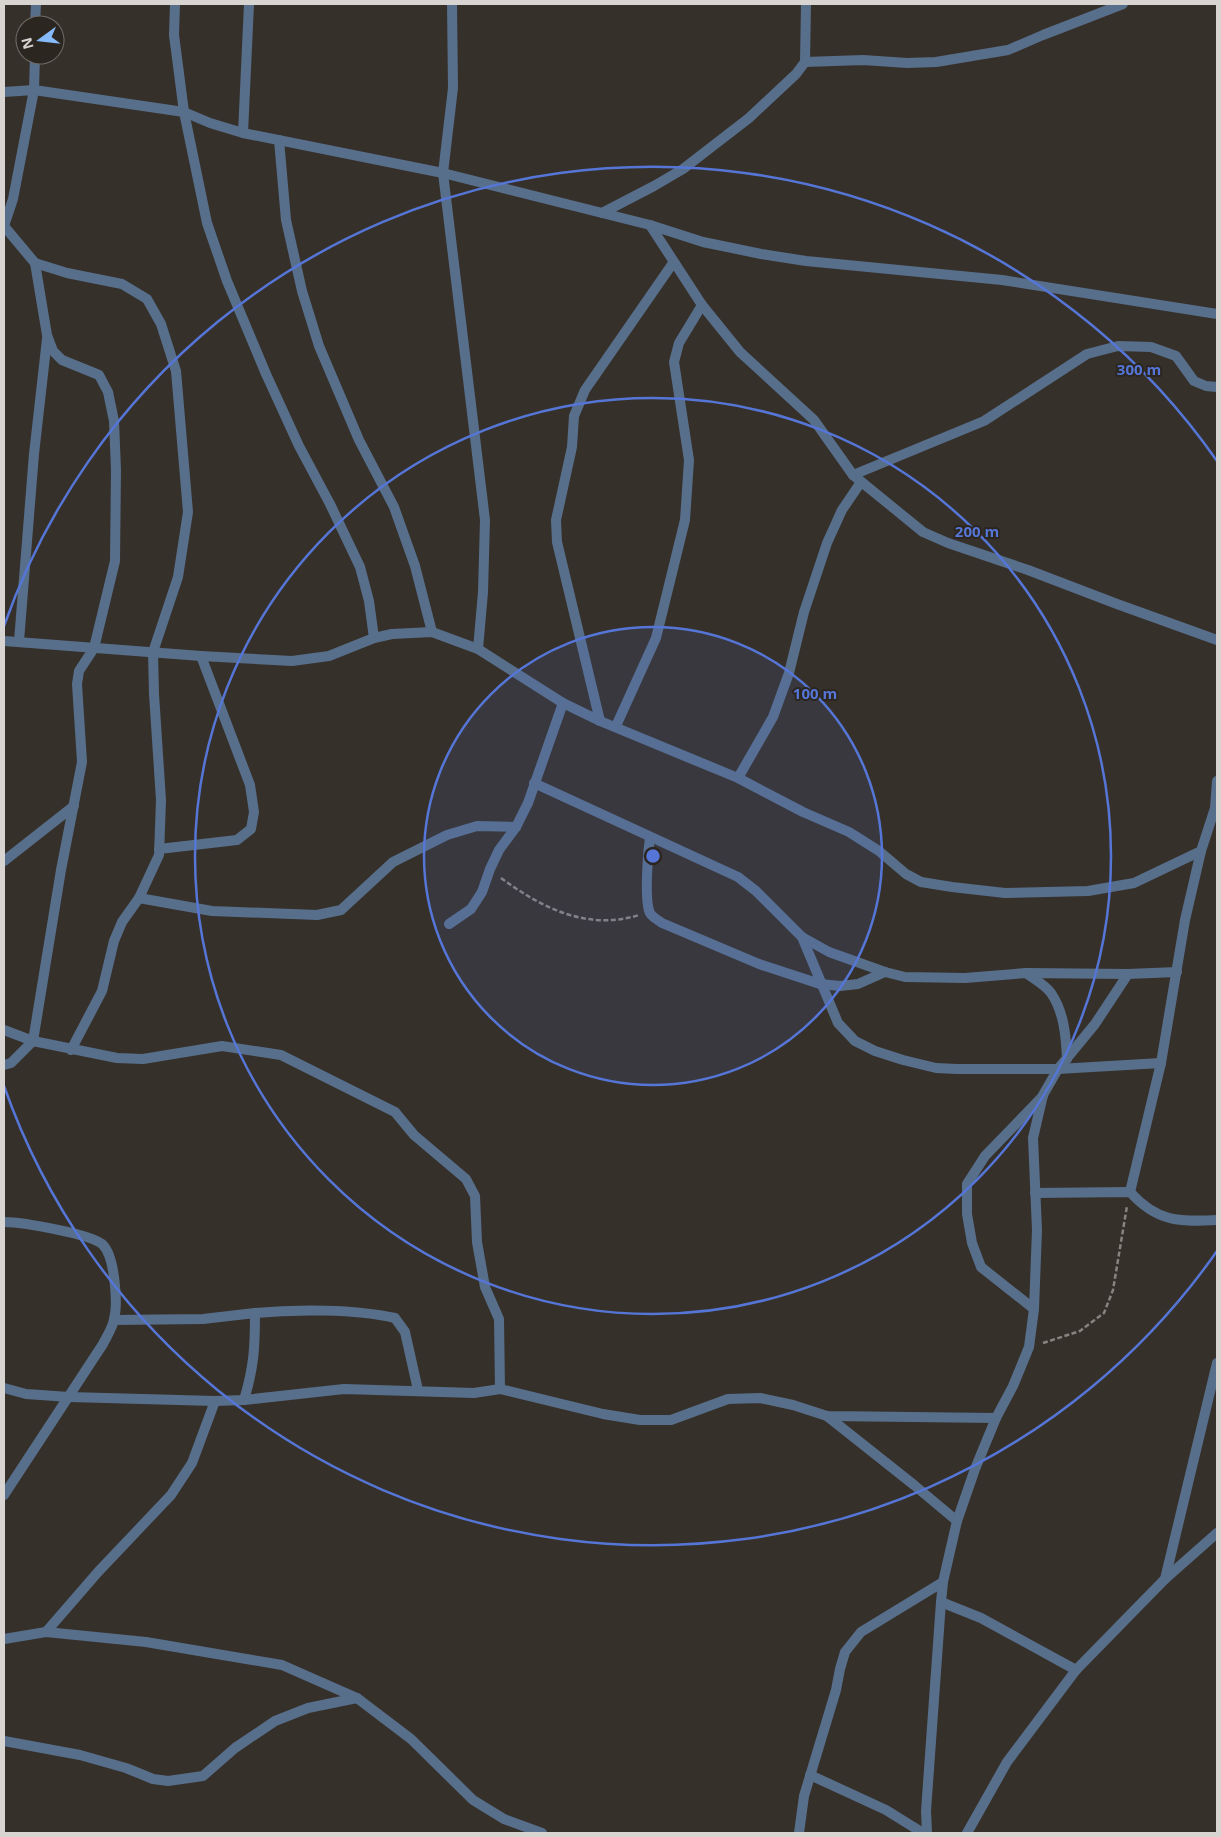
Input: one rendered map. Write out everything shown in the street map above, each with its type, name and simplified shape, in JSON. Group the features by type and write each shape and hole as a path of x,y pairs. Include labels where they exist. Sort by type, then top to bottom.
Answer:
{"street":[{"path":"175,4 174,35 184,112 207,223 227,281 299,446 330,504 360,567 369,601 374,638"},
{"path":"243,133 249,4"},
{"path":"452,4 453,88 443,173 485,520 478,648"},
{"path":"602,213 683,169 750,118 796,74 805,62 806,4"},
{"path":"805,62 863,60 907,63 936,62 1008,50 1123,4"},
{"path":"4,1065 11,1063 33,1041 61,870 82,762 77,684 79,671 94,648 115,561 116,470 114,421 108,392 99,375 62,360 53,350 47,335 35,263 4,226 14,198 34,90 35,65"},
{"path":"4,92 34,90 184,112 210,123 243,133 443,173 650,225 703,242 761,254 806,261 1002,280 1217,314"},
{"path":"280,140 286,220 302,290 319,346 359,440 394,507 415,566 432,632"},
{"path":"650,225 702,305 740,352 814,420 857,478 923,532 948,543 1028,570 1217,640"},
{"path":"35,263 122,284 147,299 162,324 176,371 188,512 178,577 153,652 161,800 159,855 139,898 122,922 114,941 102,991 71,1050"},
{"path":"600,721 557,542 556,520 572,447 574,416 585,390 673,263"},
{"path":"616,726 656,638 685,520 689,460 674,362 679,343 702,305"},
{"path":"19,642 34,454 47,335"},
{"path":"738,778 773,717 789,673 804,612 827,543 857,478 984,420 1087,354 1118,346 1151,347 1176,356 1194,381 1206,386 1217,387"},
{"path":"4,641 201,656 292,660 329,656 374,638 392,634 432,632 478,648 563,703 600,721 738,778 803,812 849,832 879,851 906,874 921,882 1005,893 1088,891 1134,883 1201,851"},
{"path":"159,849 237,840 251,829 254,812 250,785 201,656"},
{"path":"449,924 471,909 482,892 499,850 516,826 528,803 563,703"},
{"path":"1130,1192 1161,1063 1185,920 1201,851 1215,808 1217,781"},
{"path":"534,783 738,878 756,891 802,937 829,952 885,972 905,977 965,978 1026,973 1128,974 1176,972"},
{"path":"4,861 74,806"},
{"path":"139,898 212,911 317,916 341,910 393,862 448,835 477,826 516,826"},
{"path":"650,838 647,861 649,912 655,918 759,964 820,984 840,986 858,984 885,972"},
{"path":"802,937 820,984 838,1023 855,1041 875,1051 936,1068 1058,1069 1161,1063"},
{"path":"1026,973 1050,992 1061,1012 1067,1059"},
{"path":"928,1833 926,1810 943,1582 957,1521 975,1469 1029,1347 1034,1310 1037,1230 1034,1138 1044,1095 1058,1069 1095,1024 1128,974"},
{"path":"4,1030 33,1041 117,1058 143,1059 222,1046 281,1055 395,1112 414,1136 466,1179 475,1196 477,1242 485,1287 499,1319 500,1389"},
{"path":"1034,1310 981,1267 972,1243 967,1214 967,1184 985,1156 1044,1095"},
{"path":"1035,1192 1130,1192 1149,1210 1164,1217 1193,1221 1217,1220"},
{"path":"4,1222 87,1236 104,1245 112,1262 115,1286 114,1320 104,1344 4,1495"},
{"path":"114,1320 203,1319 294,1311 374,1314 395,1318 405,1332 418,1390"},
{"path":"244,1400 256,1348 255,1314"},
{"path":"1165,1579 1217,1363"},
{"path":"4,1388 26,1394 68,1397 215,1401 244,1400 344,1389 474,1393 500,1389 640,1420 671,1420 728,1399 760,1398 793,1405 827,1416 996,1418"},
{"path":"46,1632 98,1572 171,1494 192,1463 215,1401"},
{"path":"827,1416 957,1521"},
{"path":"967,1833 1007,1762 1076,1670 1165,1579 1217,1533"},
{"path":"799,1833 804,1796 836,1690 845,1652 861,1632 943,1582"},
{"path":"941,1602 981,1618 1076,1670"},
{"path":"4,1638 46,1632 146,1642 282,1665 357,1698 411,1739 473,1800 504,1819 542,1833"},
{"path":"4,1741 80,1755 168,1781 203,1776 235,1748 275,1721 308,1708 357,1698"},
{"path":"810,1775 886,1810 923,1833"}],"path":[{"path":"490,869 524,894 568,915 597,921 624,920 649,912"},
{"path":"1029,1347 1080,1331 1104,1313 1113,1290 1130,1192"}]}
